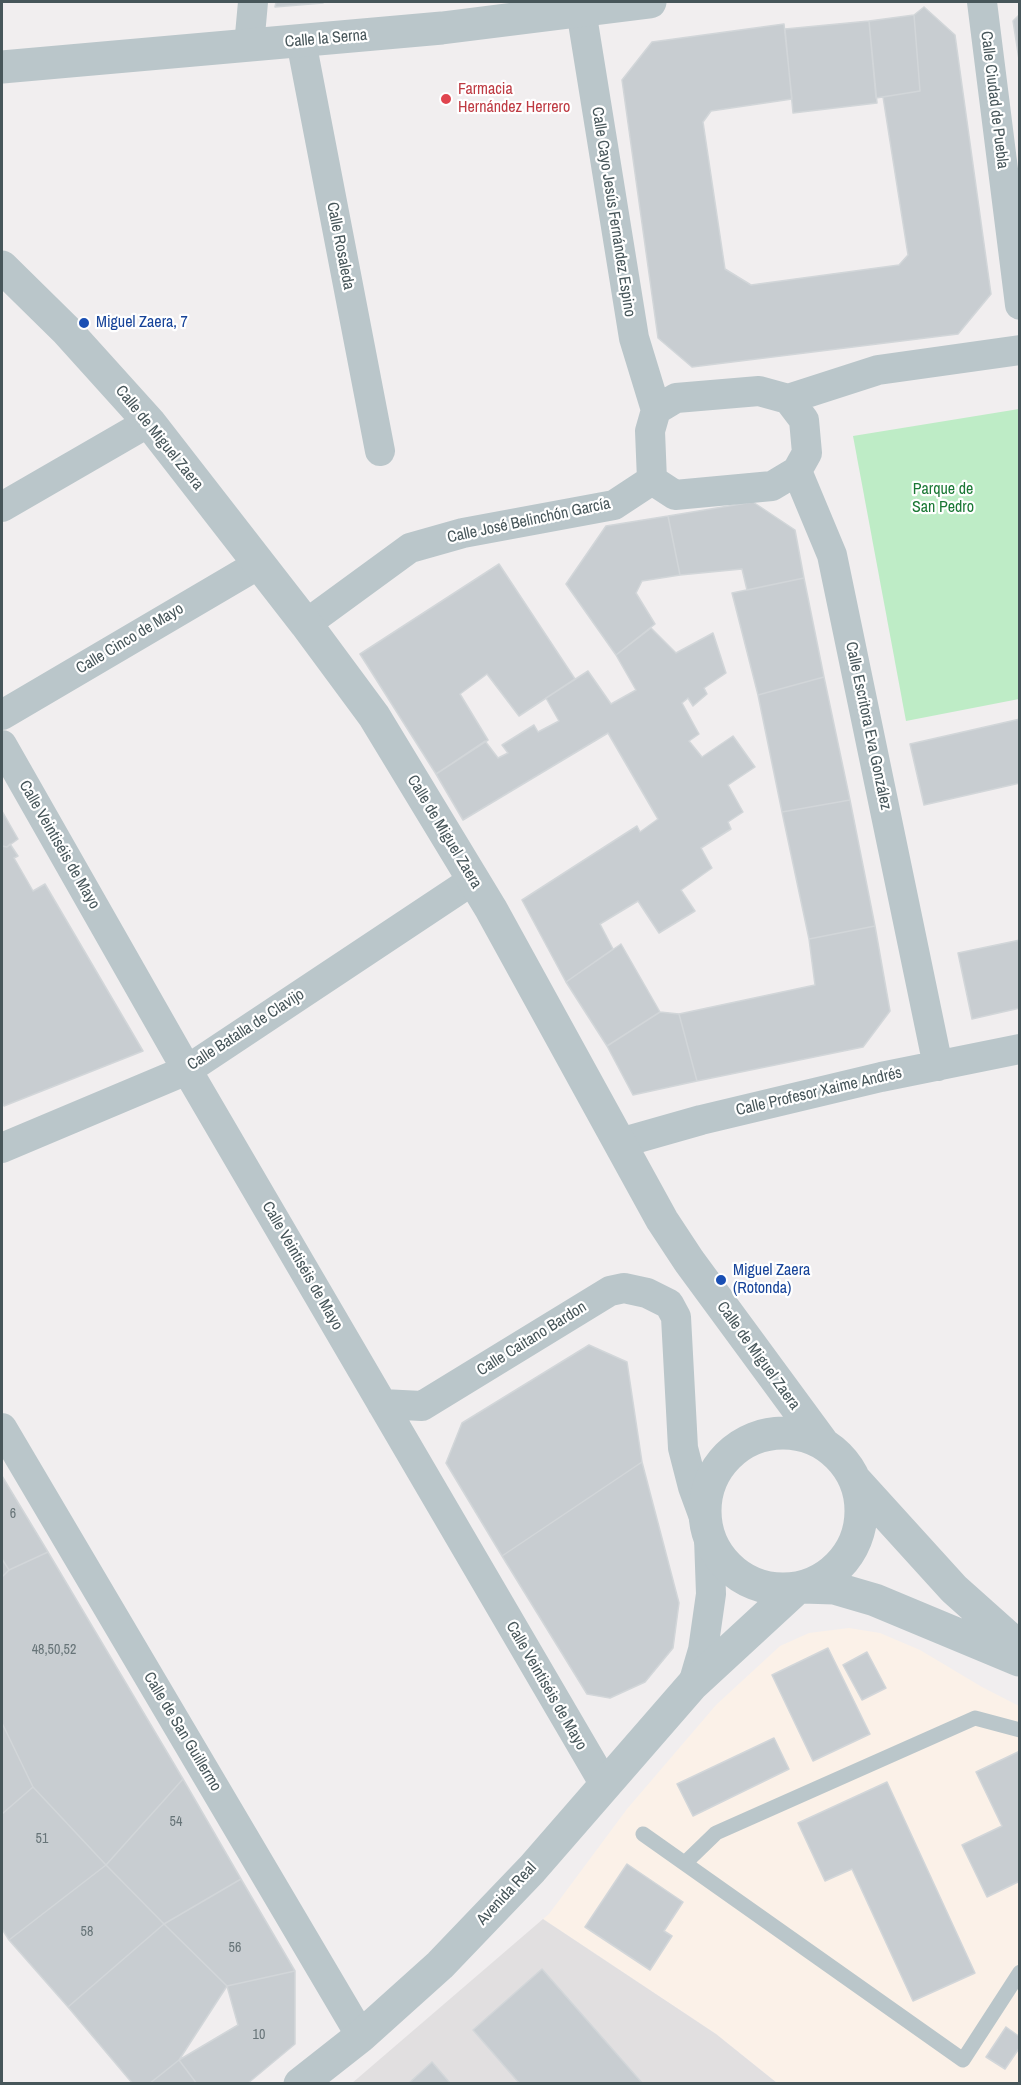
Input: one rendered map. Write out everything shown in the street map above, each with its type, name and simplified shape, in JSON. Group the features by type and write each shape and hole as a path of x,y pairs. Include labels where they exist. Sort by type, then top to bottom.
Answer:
{"street":[{"path":"249,46 253,2"},
{"name":"Calle la Serna","path":"2,67 442,28 650,2"},
{"name":"Calle Ciudad de Puebla","path":"982,2 1020,305"},
{"name":"Calle Cayo Jesús Fernández Espino","path":"581,10 634,338 656,410 650,431 652,480"},
{"name":"Calle Rosaleda","path":"301,41 380,452"},
{"path":"2,78 39,65"},
{"name":"Calle de Miguel Zaera","path":"2,267 66,330 150,422 374,716 496,919 662,1220 689,1261 822,1442"},
{"path":"656,410 676,398 759,391 788,399 878,370 1020,350"},
{"path":"652,480 675,495 772,486 796,471 807,453 804,420 788,399"},
{"path":"2,507 150,422"},
{"name":"Calle Escritora Eva González","path":"796,471 832,555 938,1066"},
{"name":"Calle José Belinchón García","path":"306,624 410,548 463,533 614,505 652,480"},
{"name":"Calle Cinco de Mayo","path":"2,716 259,564"},
{"name":"Calle Veintiséis de Mayo","path":"2,745 187,1070 605,1785"},
{"name":"Calle Batalla de Clavijo","path":"2,1148 187,1070 472,880"},
{"name":"Calle Profesor Xaime Andrés","path":"620,1143 881,1077 1020,1049"},
{"name":"Calle Caitano Bardon","path":"382,1404 422,1406 610,1291 624,1288 647,1293 669,1304 676,1317 683,1448 707,1528"},
{"path":"1020,1648 954,1589 855,1480 842,1458 822,1442 799,1433 775,1432 752,1438 731,1451 715,1470 706,1492 707,1528 720,1559 737,1575 758,1585 780,1590 834,1588 874,1600 1020,1660"},
{"name":"Calle de San Guillermo","path":"3,1434 361,2036"},
{"path":"800,1588 824,1578 842,1564 854,1546 861,1524 861,1502 855,1480"},
{"name":"Avenida Real","path":"693,1684 703,1650 711,1594 707,1528"},
{"name":"Avenida Real","path":"300,2084 361,2036 440,1965 532,1869 693,1684 800,1588"}],"lane":[{"path":"685,1863 716,1833 975,1718 1020,1730"},
{"path":"643,1834 963,2060 1020,1972"}],"shaded area":[{"path":"849,1628 880,1633 920,1650 1019,1706 1019,2083 777,2083 716,2034 543,1919 627,1809 716,1705 780,1646 809,1633"},
{"path":"543,1919 716,2034 777,2083 351,2084"}],"green space":[{"name":"Parque de San Pedro","path":"1019,409 1019,699 906,721 853,436"}],"building":[{"path":"276,2 322,2 323,3 275,7"},
{"path":"924,7 955,35 991,294 958,334 692,367 658,338 622,80 652,42 784,24 792,99 711,111 703,122 725,269 751,285 899,265 908,255 883,97 920,91 914,15"},
{"path":"1020,14 1020,66 1013,21"},
{"path":"914,15 920,91 876,98 869,21"},
{"path":"869,21 877,103 793,113 785,29"},
{"path":"753,502 795,530 804,578 747,590 742,569 680,575 668,516"},
{"path":"668,516 680,575 642,581 636,593 655,624 616,655 566,584 606,526"},
{"path":"499,564 575,679 519,716 487,674 460,694 488,740 436,774 360,654"},
{"path":"804,578 824,677 758,695 732,593"},
{"path":"651,628 676,653 713,633 726,673 704,688 707,694 693,706 688,698 682,703 699,734 689,741 702,757 733,736 755,767 728,785 743,812 728,822 731,829 701,848 712,868 681,890 695,911 659,933 638,901 600,924 613,949 566,982 522,900 637,826 640,832 658,819 608,733 463,820 436,774 485,741 498,758 508,753 502,745 534,725 538,732 559,721 546,698 588,671 611,704 636,690 616,655"},
{"path":"824,677 850,800 782,812 758,695"},
{"path":"1020,719 1020,783 924,805 910,744"},
{"path":"850,800 875,926 809,939 782,812"},
{"path":"2,811 18,839 7,847 2,846"},
{"path":"10,844 18,856 14,858 33,891 45,884 143,1051 4,1106 2,1102 2,846 7,847"},
{"path":"875,926 890,1011 863,1047 697,1081 679,1014 815,985 809,939"},
{"path":"1020,940 1020,1008 972,1019 958,953"},
{"path":"621,944 660,1012 607,1046 566,982"},
{"path":"660,1012 679,1014 697,1081 633,1095 607,1046"},
{"path":"589,1345 627,1362 642,1462 502,1556 446,1463 462,1423"},
{"path":"642,1462 679,1603 673,1648 645,1682 610,1698 587,1694 502,1556"},
{"path":"2,1476 48,1552 9,1570 2,1559"},
{"path":"48,1552 183,1779 106,1865 33,1787 2,1723 2,1577 9,1570"},
{"path":"2,1559 9,1570 2,1577"},
{"path":"828,1648 870,1734 813,1761 772,1675"},
{"path":"867,1652 886,1688 862,1700 843,1665"},
{"path":"2,1723 33,1787 2,1814"},
{"path":"774,1738 789,1769 693,1816 677,1784"},
{"path":"1020,1751 1020,1881 987,1897 962,1845 1002,1826 976,1772"},
{"path":"183,1779 241,1879 164,1924 106,1865"},
{"path":"887,1782 975,1973 913,2001 852,1869 825,1881 798,1823"},
{"path":"33,1787 106,1865 9,1940 2,1929 2,1814"},
{"path":"627,1864 683,1902 664,1931 672,1936 650,1970 585,1927"},
{"path":"106,1865 164,1924 68,2007 9,1940"},
{"path":"241,1879 295,1971 227,1986 164,1924"},
{"path":"164,1924 227,1986 179,2060 149,2084 133,2084 68,2007"},
{"path":"542,1969 643,2084 520,2084 473,2030"},
{"path":"295,1971 295,2044 247,2084 197,2084 179,2060 238,2025 227,1986"},
{"path":"1006,2027 1020,2037 1020,2047 1005,2069 986,2057"},
{"path":"179,2060 197,2084 149,2084"},
{"path":"432,2062 451,2084 408,2084"}],"place":[{"name":"Farmacia Hernández Herrero","path":"446,99"},
{"name":"Miguel Zaera, 7","path":"84,323"},
{"name":"Miguel Zaera (Rotonda)","path":"721,1280"}]}
